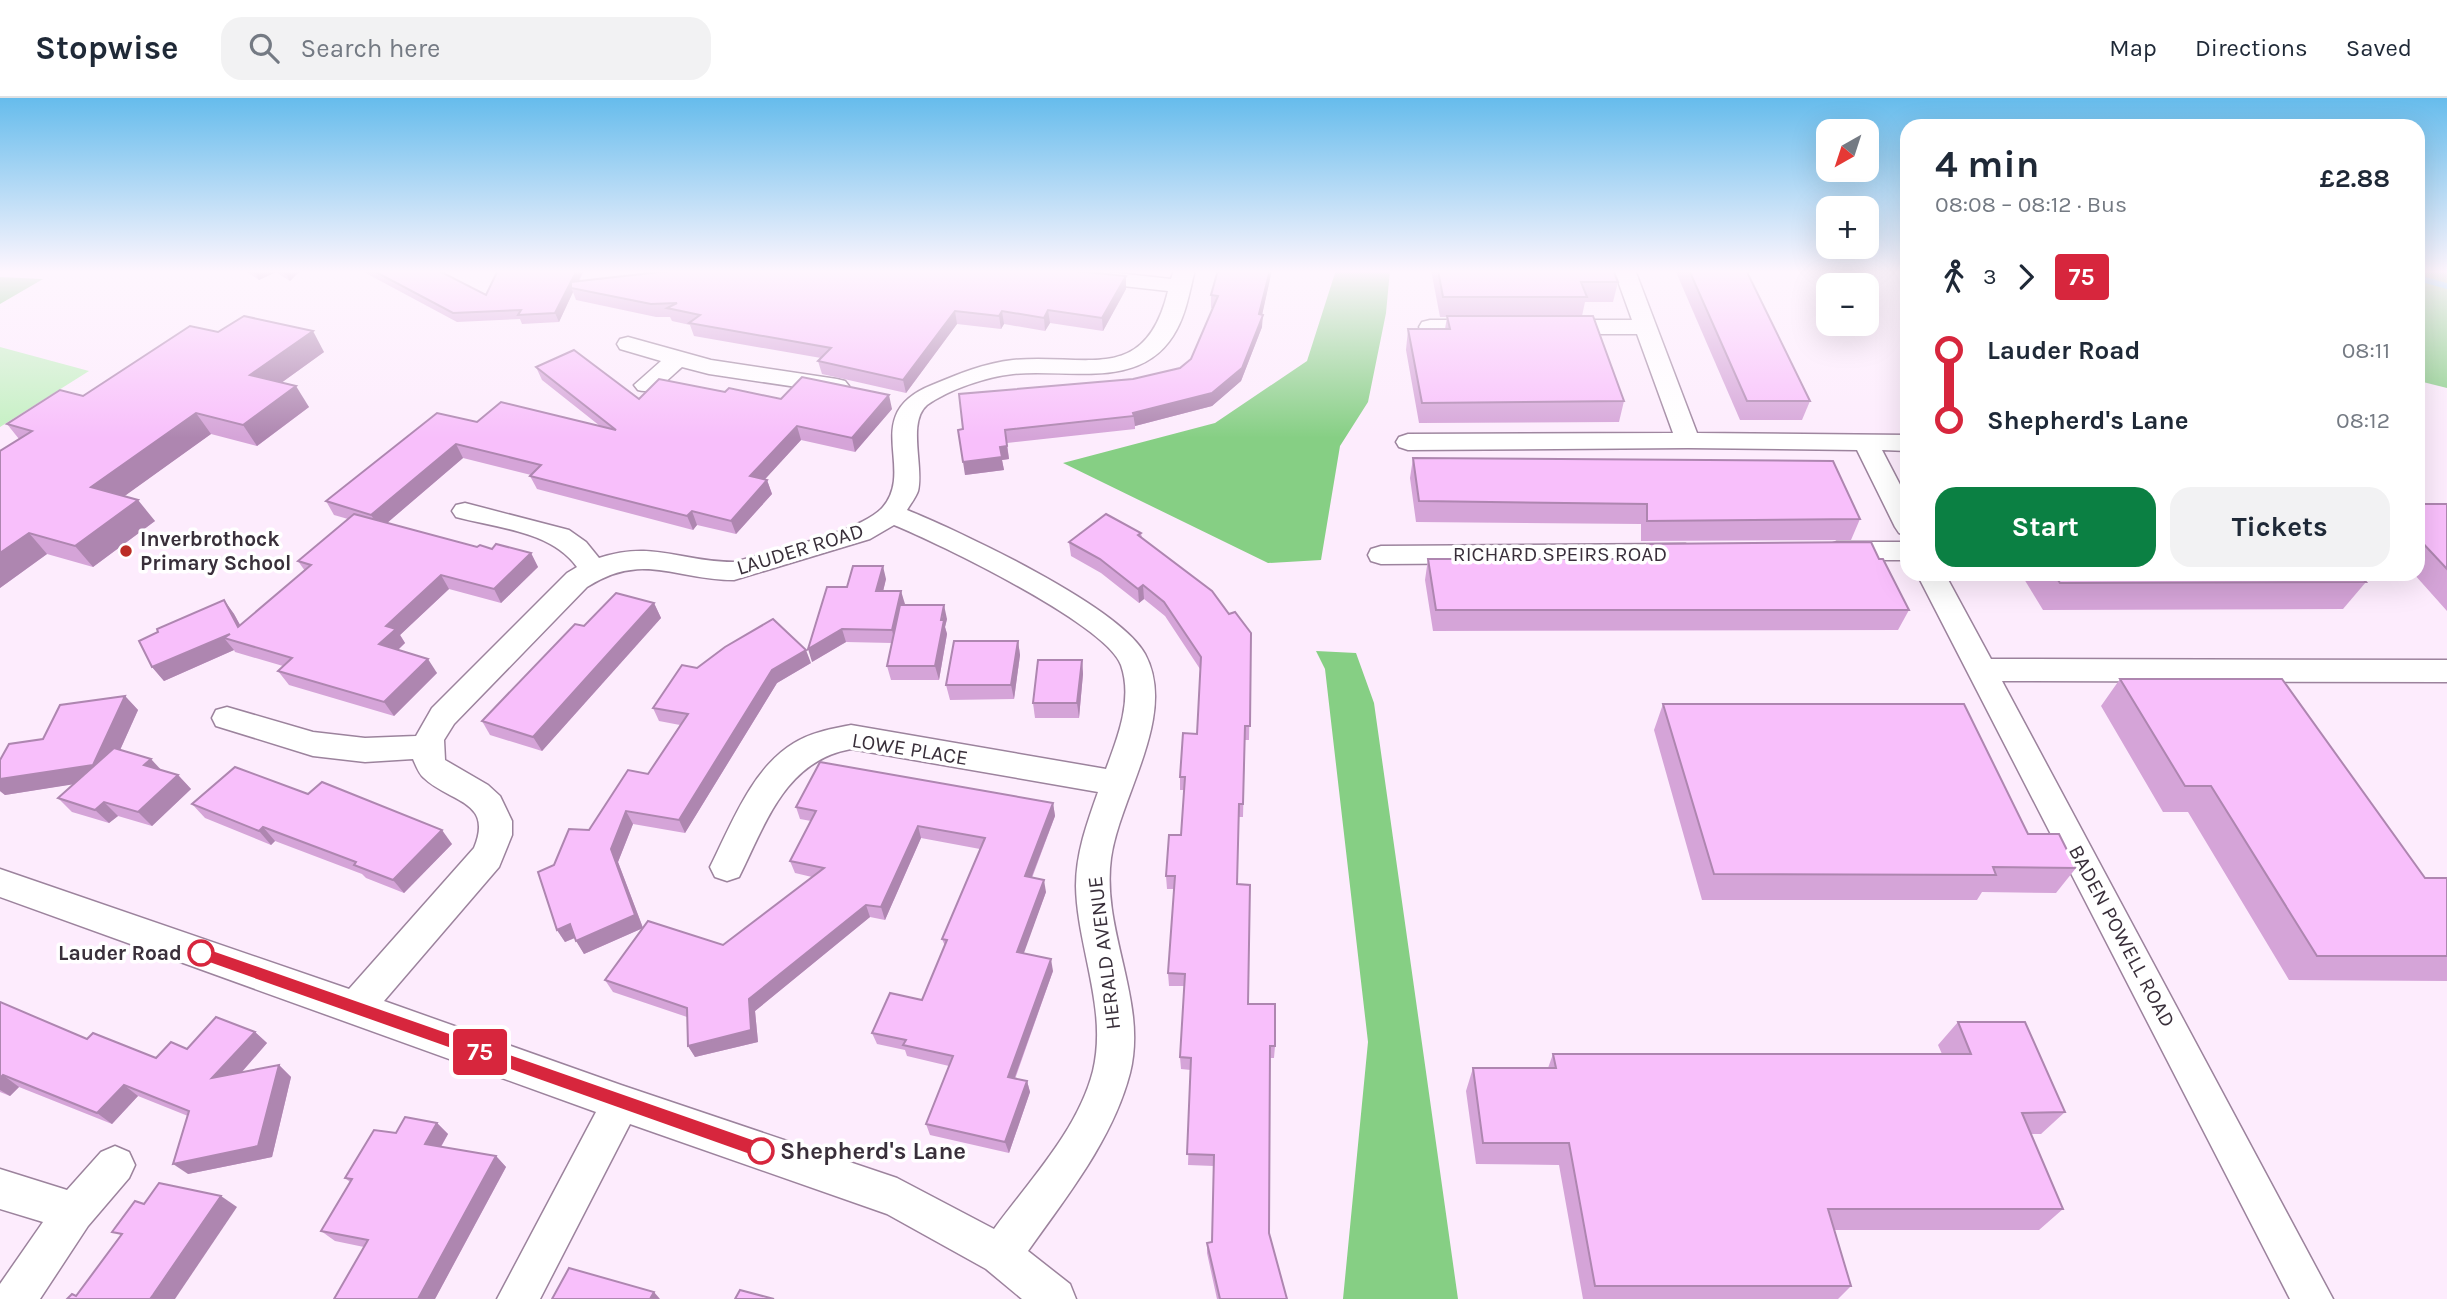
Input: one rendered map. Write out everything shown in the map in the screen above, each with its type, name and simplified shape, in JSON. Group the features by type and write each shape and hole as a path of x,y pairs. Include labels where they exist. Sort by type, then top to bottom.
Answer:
{"street":[{"path":"892,514 905,491 907,412 902,401 922,397 990,372 1014,367 1111,365 1141,355 1162,337 1166,326"},
{"path":"1430,327 1511,327"},
{"path":"1538,327 1646,327 1688,440"},
{"path":"628,344 677,359 736,372 858,390"},
{"path":"646,385 677,359"},
{"path":"1408,442 1688,440 1900,443"},
{"path":"1866,443 1900,511"},
{"path":"465,511 560,536 577,548 593,570"},
{"name":"LAUDER ROAD","path":"427,747 433,730 443,716 578,580 593,570 622,560 646,558 717,571 734,571 861,533 892,514"},
{"name":"HERALD AVENUE","path":"892,514 928,529 1091,618 1125,645 1138,670 1142,693 1137,724 1100,827 1094,860 1094,900 1115,1037 1112,1069 1102,1100 1078,1143 999,1255"},
{"path":"1811,552 1900,551"},
{"name":"RICHARD SPEIRS ROAD","path":"1381,555 1714,552"},
{"name":"BADEN POWELL ROAD","path":"1935,581 2312,1299"},
{"path":"1982,670 2447,671"},
{"path":"227,718 313,744 365,750 427,747 430,764 439,775 475,792 488,803 496,819 495,838 487,857 356,1007"},
{"name":"LOWE PLACE","path":"727,867 780,771 794,757 831,739 851,737 1116,783"},
{"path":"0,883 897,1198 999,1255 1055,1299"},
{"path":"518,1299 621,1103"},
{"path":"15,1299 74,1212 115,1165"},
{"path":"0,1189 74,1212"}],"green space":[{"path":"1318,326 1383,326 1368,402 1340,446 1321,560 1268,563 1063,463 1215,423 1307,361"},
{"path":"2425,326 2447,326 2447,388 2425,382"},
{"path":"0,347 89,371 0,427"},
{"path":"1316,651 1356,653 1374,703 1458,1299 1343,1299 1368,1042 1325,669"}],"building":[{"path":"190,326 218,332 228,326 290,326 313,331 250,375 296,386 243,425 196,413 91,487 138,500 75,546 29,533 0,553 0,451 32,431 7,424 60,390 83,396"},
{"path":"706,326 944,326 903,380 818,361 831,348"},
{"path":"1205,326 1259,326 1242,368 1212,393 1133,413 1134,416 1005,430 1007,446 1000,447 1002,457 963,462 958,430 963,429 959,394 1133,379 1180,368 1191,359"},
{"path":"1449,326 1597,326 1624,401 1422,403 1408,329 1450,329"},
{"path":"1714,326 1773,326 1810,401 1747,401"},
{"path":"574,350 639,399 659,379 725,392 729,388 781,399 802,377 889,395 852,438 797,426 750,476 767,480 731,521 692,511 687,516 530,476 541,465 456,444 371,515 326,501 437,413 477,422 501,402 616,430 536,367"},
{"path":"1413,458 1833,461 1860,519 1647,521 1647,504 1419,501"},
{"path":"2425,504 2447,504 2447,569 2425,545"},
{"path":"354,514 477,547 480,545 492,549 496,544 531,553 494,589 441,575 386,626 396,629 379,644 428,659 384,702 278,671 292,658 224,638 230,634 152,667 139,641 158,632 157,629 224,600 238,627 311,565 298,561"},
{"path":"1106,514 1141,533 1138,535 1212,591 1229,614 1235,612 1251,633 1250,726 1245,726 1237,884 1250,885 1248,1004 1275,1004 1275,1046 1270,1046 1269,1233 1287,1299 1220,1299 1207,1243 1212,1242 1214,1155 1187,1154 1191,1058 1180,1057 1185,974 1168,973 1175,876 1166,876 1169,835 1181,835 1185,777 1180,777 1183,733 1197,734 1201,657 1164,602 1143,585 1138,589 1100,559 1069,542"},
{"path":"1871,542 1879,559 1883,559 1909,610 1436,610 1428,559 1647,559 1647,544"},
{"path":"853,566 883,566 876,591 901,591 892,630 842,629 808,649 827,587 847,587"},
{"path":"2059,581 2366,582 2060,583"},
{"path":"616,593 654,603 533,737 482,721 575,624 584,626"},
{"path":"900,605 944,605 941,620 944,620 935,666 887,666"},
{"path":"773,619 806,650 772,670 679,820 626,811 611,849 635,915 576,941 570,924 557,930 538,872 554,865 569,829 589,830 628,770 648,774 688,714 653,708 682,665 697,668 725,647"},
{"path":"954,641 1018,641 1011,685 946,685"},
{"path":"1038,660 1082,660 1077,703 1033,703"},
{"path":"2120,679 2282,679 2425,878 2447,878 2447,956 2317,956 2211,786 2185,786"},
{"path":"125,696 93,765 0,779 0,760 9,744 43,739 60,705"},
{"path":"1663,704 1964,704 2028,834 2059,834 2076,868 1993,867 1996,875 1714,874"},
{"path":"114,748 151,759 144,765 178,775 138,812 104,802 95,810 58,798"},
{"path":"820,762 1053,803 1025,876 1044,880 1017,952 1051,959 1008,1077 1027,1081 1005,1142 926,1124 953,1056 903,1045 906,1040 872,1033 890,993 922,1000 947,940 942,939 985,838 918,826 881,907 866,905 749,999 751,1030 688,1046 687,1008 605,980 648,921 723,945 824,868 790,861 816,811 796,807"},
{"path":"235,767 308,794 322,782 442,830 393,880 354,865 356,862 263,827 259,831 192,804"},
{"path":"0,1002 87,1039 93,1033 156,1058 171,1042 187,1049 216,1017 255,1032 212,1078 279,1065 258,1146 173,1164 189,1111 124,1085 97,1113 3,1075 0,1078"},
{"path":"1958,1022 2025,1022 2065,1112 2022,1113 2063,1209 1828,1209 1851,1286 1595,1286 1569,1143 1483,1143 1473,1068 1556,1068 1553,1054 1971,1054"},
{"path":"405,1117 437,1123 425,1144 496,1156 418,1299 334,1299 368,1240 321,1231 352,1179 345,1178 374,1130 396,1133"},
{"path":"159,1183 221,1196 150,1299 67,1299 72,1294 76,1296 122,1234 112,1232 135,1201 144,1204"},
{"path":"569,1268 654,1292 650,1299 552,1299"},
{"path":"740,1290 774,1299 735,1299"}],"bus line":[{"name":"75","path":"201,953 761,1151"}],"place":[{"name":"Inverbrothock Primary School","path":"126,551"},
{"name":"Lauder Road","path":"201,953"},
{"name":"Shepherd's Lane","path":"761,1151"}]}
